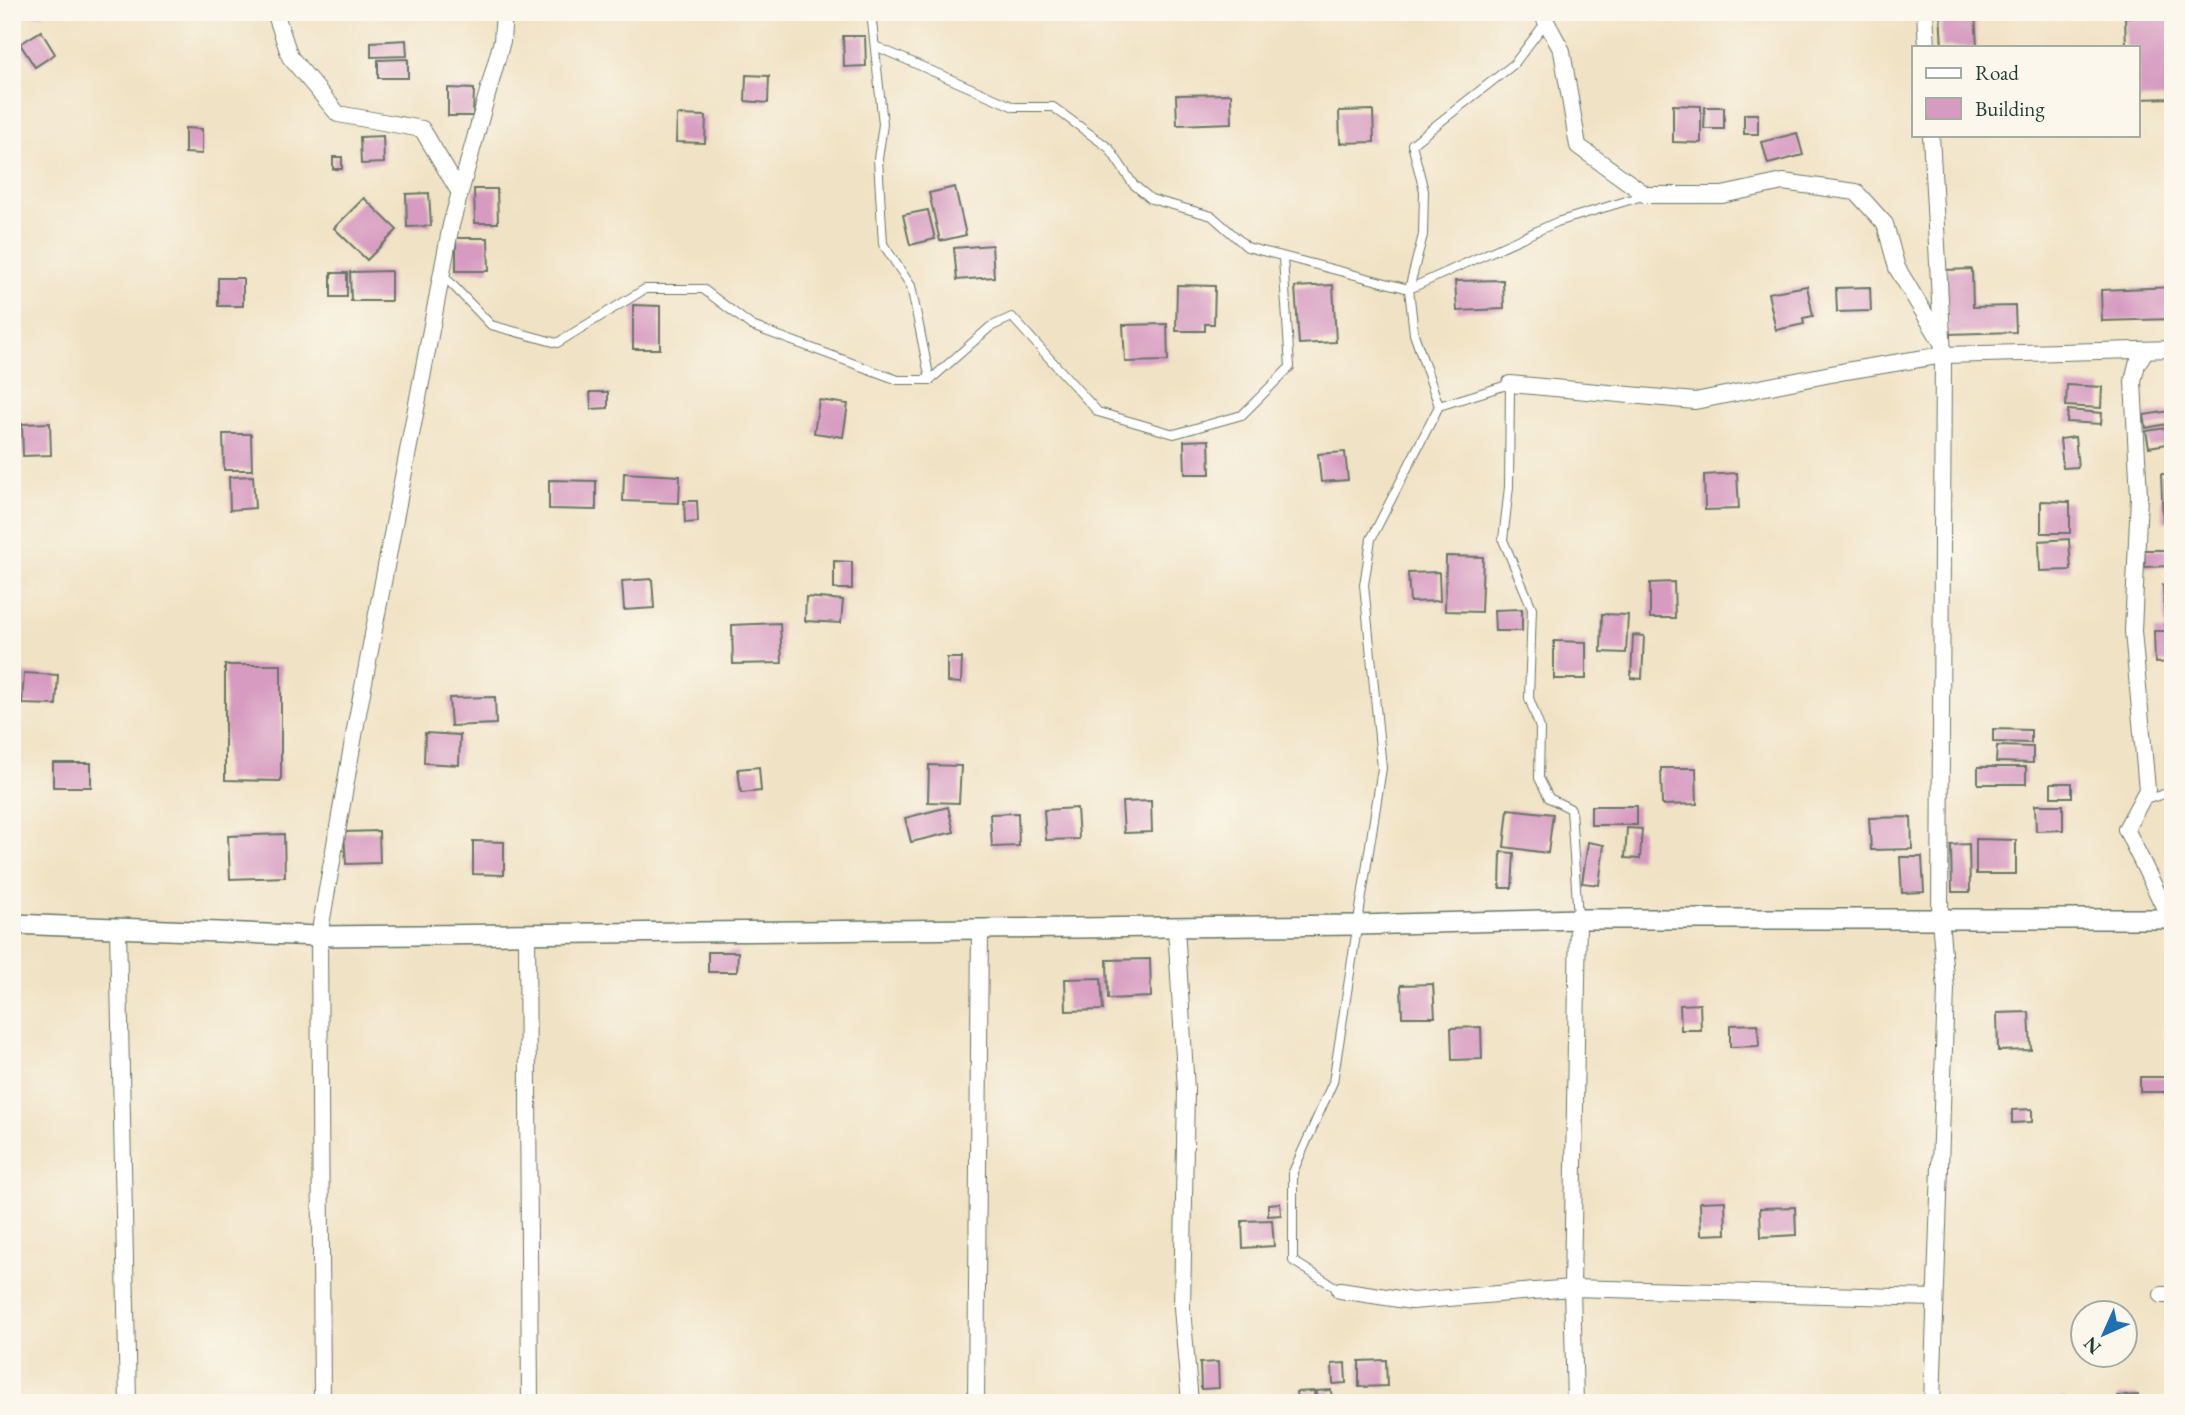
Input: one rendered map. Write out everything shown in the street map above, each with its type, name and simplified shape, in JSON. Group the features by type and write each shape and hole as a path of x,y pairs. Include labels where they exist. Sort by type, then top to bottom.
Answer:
{"street":[{"path":"275,12 290,57 338,114 422,129 460,193"},
{"path":"322,1403 319,936 442,274 460,193 502,41 504,12"},
{"path":"1925,12 1927,46"},
{"path":"1543,17 1562,51 1578,146 1646,195 1722,195 1783,182 1856,192 1885,224 1897,268 1943,349"},
{"path":"1931,136 1943,349 1940,919 1946,989 1932,1403"},
{"path":"1510,384 1695,401 1943,349 2173,349"},
{"path":"12,925 319,936 1357,925 1578,919 2171,919 2126,829 2147,790 2133,631 2139,496 2133,382 2137,364 2146,350"},
{"path":"1575,1403 1572,1288 1578,919"},
{"path":"1175,927 1185,1090 1182,1308 1190,1403"},
{"path":"118,929 128,1403"},
{"path":"976,1403 980,929"},
{"path":"527,933 530,1403"},
{"path":"1340,1290 1412,1301 1572,1288 1935,1298"}],"lane":[{"path":"871,12 883,124 878,159 883,244 911,286 930,380"},
{"path":"1340,1290 1293,1261 1293,1172 1333,1082 1381,768 1364,585 1371,539 1438,406 1414,334 1409,289 1423,235 1424,191 1412,144 1514,64 1543,17"},
{"path":"875,46 1014,107 1053,107 1109,148 1133,184 1152,198 1212,216 1247,247 1409,289 1558,222 1646,195"},
{"path":"442,274 491,325 557,343 645,289 703,289 751,326 898,380 930,380 990,327 1012,317 1098,412 1174,434 1241,415 1290,367 1283,258"},
{"path":"1438,406 1510,384 1509,487 1503,540 1532,608 1529,698 1539,728 1539,778 1549,798 1571,809 1578,919"},
{"path":"2141,802 2173,791"}],"building":[{"path":"12,12 43,12 43,15 12,15"},
{"path":"1940,12 1975,12 1977,46 1942,46"},
{"path":"2173,16 2173,98 2140,99 2140,46 2126,46 2125,17"},
{"path":"41,31 55,54 35,67 20,44"},
{"path":"843,36 865,36 866,66 844,67"},
{"path":"406,40 407,56 371,57 371,42"},
{"path":"408,59 408,78 378,78 378,60"},
{"path":"746,75 769,76 768,103 745,101"},
{"path":"448,88 474,89 473,116 448,116"},
{"path":"1231,94 1232,123 1177,125 1176,95"},
{"path":"1673,105 1701,106 1701,143 1673,142"},
{"path":"1705,107 1724,107 1724,129 1704,129"},
{"path":"1373,110 1374,142 1340,143 1339,111"},
{"path":"1744,114 1758,114 1758,134 1744,134"},
{"path":"677,115 706,116 705,143 676,142"},
{"path":"185,128 202,129 202,154 185,153"},
{"path":"1797,133 1803,155 1768,164 1762,142"},
{"path":"383,136 384,163 361,164 360,137"},
{"path":"333,157 342,157 342,169 333,169"},
{"path":"955,187 966,235 940,241 929,193"},
{"path":"474,189 497,189 498,223 475,223"},
{"path":"429,193 431,226 407,227 406,194"},
{"path":"364,198 397,230 367,260 334,228"},
{"path":"928,210 935,239 910,245 903,215"},
{"path":"456,238 488,238 489,271 456,271"},
{"path":"992,245 994,277 957,280 954,248"},
{"path":"1972,269 1973,307 2015,306 2016,332 1948,334 1945,270"},
{"path":"391,271 391,301 351,301 350,272"},
{"path":"331,273 347,273 347,297 331,297"},
{"path":"218,278 243,278 243,306 218,306"},
{"path":"1503,280 1504,309 1457,311 1455,281"},
{"path":"1177,285 1215,286 1214,324 1205,324 1205,331 1176,331"},
{"path":"1333,285 1336,342 1299,344 1295,287"},
{"path":"1807,286 1813,316 1803,318 1804,324 1776,330 1768,293"},
{"path":"1870,287 1871,311 1837,312 1836,288"},
{"path":"2173,287 2173,319 2102,321 2101,290"},
{"path":"633,305 660,306 660,349 633,349"},
{"path":"1167,324 1168,361 1125,362 1123,325"},
{"path":"2067,385 2102,387 2101,408 2066,406"},
{"path":"590,392 608,392 608,408 591,409"},
{"path":"819,400 848,404 843,437 814,433"},
{"path":"2068,410 2102,413 2101,424 2067,422"},
{"path":"2170,411 2172,423 2146,428 2144,415"},
{"path":"50,423 51,455 23,456 22,424"},
{"path":"2173,427 2173,443 2149,447 2146,431"},
{"path":"223,434 251,434 252,470 224,470"},
{"path":"2075,437 2078,467 2063,468 2060,439"},
{"path":"1209,440 1210,474 1185,474 1184,441"},
{"path":"1345,452 1348,480 1321,482 1318,454"},
{"path":"624,473 680,476 679,503 623,501"},
{"path":"1737,473 1739,509 1705,510 1704,475"},
{"path":"2161,474 2173,474 2173,521 2163,522"},
{"path":"253,476 255,508 230,510 229,477"},
{"path":"549,480 596,481 596,510 549,509"},
{"path":"684,501 697,501 698,522 685,523"},
{"path":"2041,501 2070,502 2070,533 2041,533"},
{"path":"2069,539 2071,570 2040,571 2039,541"},
{"path":"2144,550 2173,550 2173,566 2145,567"},
{"path":"1446,556 1483,557 1481,612 1445,611"},
{"path":"834,561 852,562 852,589 834,589"},
{"path":"1439,572 1440,601 1410,602 1408,573"},
{"path":"652,579 654,608 624,610 622,581"},
{"path":"1674,582 1675,618 1650,618 1650,583"},
{"path":"2163,585 2173,585 2173,625 2165,626"},
{"path":"806,597 843,600 841,623 805,621"},
{"path":"1522,609 1522,631 1495,631 1494,610"},
{"path":"1602,614 1628,615 1626,653 1601,652"},
{"path":"780,623 782,663 733,664 732,625"},
{"path":"2154,631 2173,631 2173,662 2155,663"},
{"path":"1633,635 1644,636 1642,679 1631,678"},
{"path":"1554,641 1586,642 1586,679 1554,679"},
{"path":"947,658 962,658 961,683 947,682"},
{"path":"225,665 281,665 281,781 225,780"},
{"path":"24,673 58,675 56,705 22,704"},
{"path":"495,697 496,724 451,726 449,698"},
{"path":"1993,729 2031,730 2031,743 1993,742"},
{"path":"425,733 460,735 459,765 424,763"},
{"path":"1997,746 2033,747 2033,763 1996,762"},
{"path":"53,763 91,763 91,787 53,787"},
{"path":"929,765 961,766 959,803 928,802"},
{"path":"759,767 761,791 741,793 738,769"},
{"path":"1978,767 2026,767 2026,784 1978,784"},
{"path":"1661,768 1696,768 1697,804 1662,805"},
{"path":"2051,783 2072,783 2072,797 2051,797"},
{"path":"1151,801 1152,832 1124,833 1122,802"},
{"path":"2035,805 2063,805 2063,830 2036,831"},
{"path":"1591,806 1637,806 1637,825 1591,825"},
{"path":"948,807 954,832 911,842 905,818"},
{"path":"1077,808 1079,839 1046,840 1044,810"},
{"path":"1508,809 1553,814 1548,853 1504,847"},
{"path":"1018,813 1019,846 992,847 990,814"},
{"path":"1911,817 1912,849 1871,850 1869,818"},
{"path":"1627,828 1642,829 1640,859 1625,858"},
{"path":"379,831 380,863 346,864 344,832"},
{"path":"284,834 285,877 230,879 228,836"},
{"path":"1976,839 2016,840 2016,874 1976,874"},
{"path":"473,841 504,842 504,875 473,874"},
{"path":"1588,842 1604,845 1599,885 1582,883"},
{"path":"1969,844 1970,892 1952,892 1951,845"},
{"path":"1501,852 1514,853 1512,888 1500,888"},
{"path":"1900,857 1922,857 1924,892 1902,893"},
{"path":"708,952 738,952 737,972 708,972"},
{"path":"1150,959 1151,997 1108,999 1107,960"},
{"path":"1101,978 1103,1010 1066,1011 1065,979"},
{"path":"1433,984 1435,1017 1402,1017 1401,985"},
{"path":"1700,1004 1701,1030 1681,1030 1680,1005"},
{"path":"2029,1012 2031,1050 1998,1051 1997,1013"},
{"path":"1758,1024 1759,1046 1730,1047 1730,1025"},
{"path":"1481,1027 1482,1059 1452,1060 1451,1028"},
{"path":"2140,1077 2173,1077 2173,1092 2140,1092"},
{"path":"2032,1109 2032,1122 2012,1123 2012,1110"},
{"path":"1725,1201 1726,1234 1701,1235 1700,1202"},
{"path":"1280,1203 1281,1215 1268,1216 1268,1204"},
{"path":"1795,1207 1796,1235 1761,1237 1760,1208"},
{"path":"1272,1220 1274,1246 1243,1248 1242,1221"},
{"path":"1386,1360 1387,1386 1359,1387 1359,1361"},
{"path":"1218,1362 1219,1388 1201,1389 1200,1363"},
{"path":"1345,1363 1346,1383 1333,1384 1332,1364"},
{"path":"1331,1390 1332,1403 1317,1403 1316,1391"},
{"path":"1314,1391 1315,1403 1297,1403 1296,1392"},
{"path":"2138,1395 2138,1403 2117,1403 2117,1396"},
{"path":"1435,1398 1435,1403 1394,1403 1394,1399"},
{"path":"2065,1398 2066,1403 2030,1403 2029,1399"}]}
